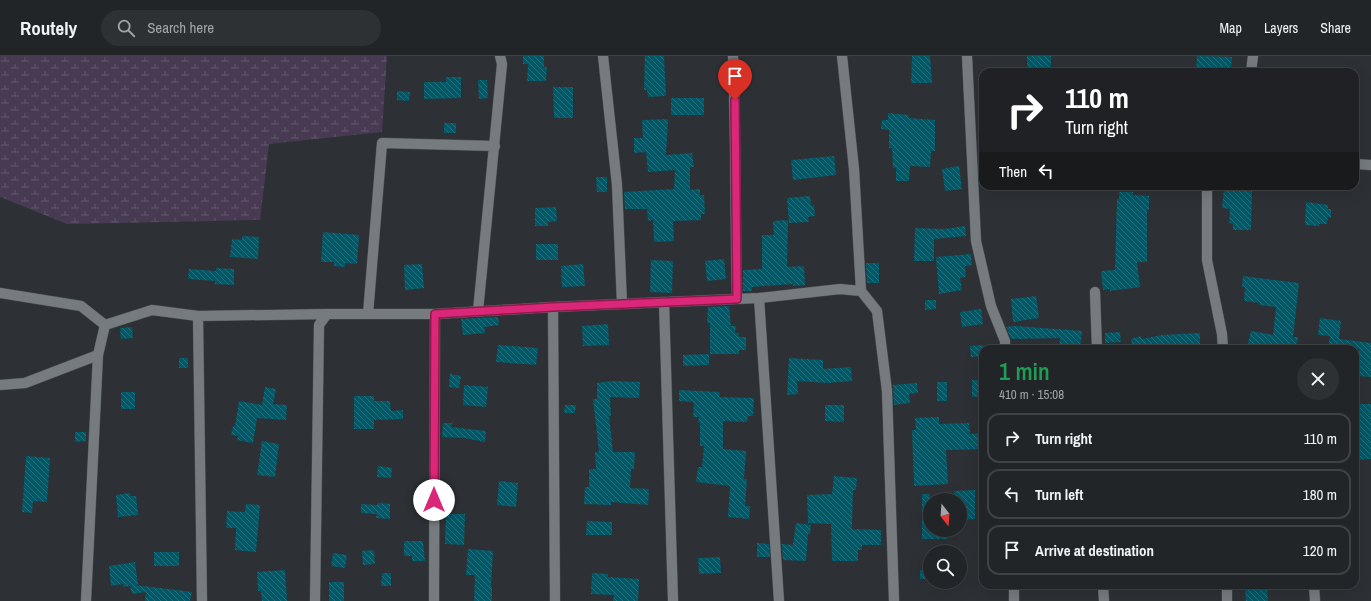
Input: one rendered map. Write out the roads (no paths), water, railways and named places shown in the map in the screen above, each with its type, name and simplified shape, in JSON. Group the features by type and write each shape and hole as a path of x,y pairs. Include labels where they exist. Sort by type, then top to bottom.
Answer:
{"street":[{"path":"478,311 495,146 502,64 500,56"},
{"path":"603,56 617,185 622,304"},
{"path":"733,56 736,130 735,228 737,299"},
{"path":"842,56 854,169 861,291 876,311 887,391 894,601"},
{"path":"967,56 976,241 991,306 1004,345"},
{"path":"1252,68 1253,56"},
{"path":"368,314 382,143 495,146"},
{"path":"1359,164 1371,165"},
{"path":"1207,190 1207,260 1222,334 1223,345"},
{"path":"105,325 152,310 198,316 435,314 759,298 840,289 861,291"},
{"path":"1095,292 1097,345"},
{"path":"0,293 81,306 105,325"},
{"path":"759,298 779,601"},
{"path":"664,302 673,601"},
{"path":"553,307 555,601"},
{"path":"315,601 319,325 327,314"},
{"path":"434,601 435,314"},
{"path":"198,316 202,601"},
{"path":"86,601 98,355 105,325"},
{"path":"0,385 25,383 98,355"},
{"path":"1014,589 1014,601"},
{"path":"1103,589 1104,601"},
{"path":"1227,589 1227,601"},
{"path":"1314,589 1315,601"}]}
